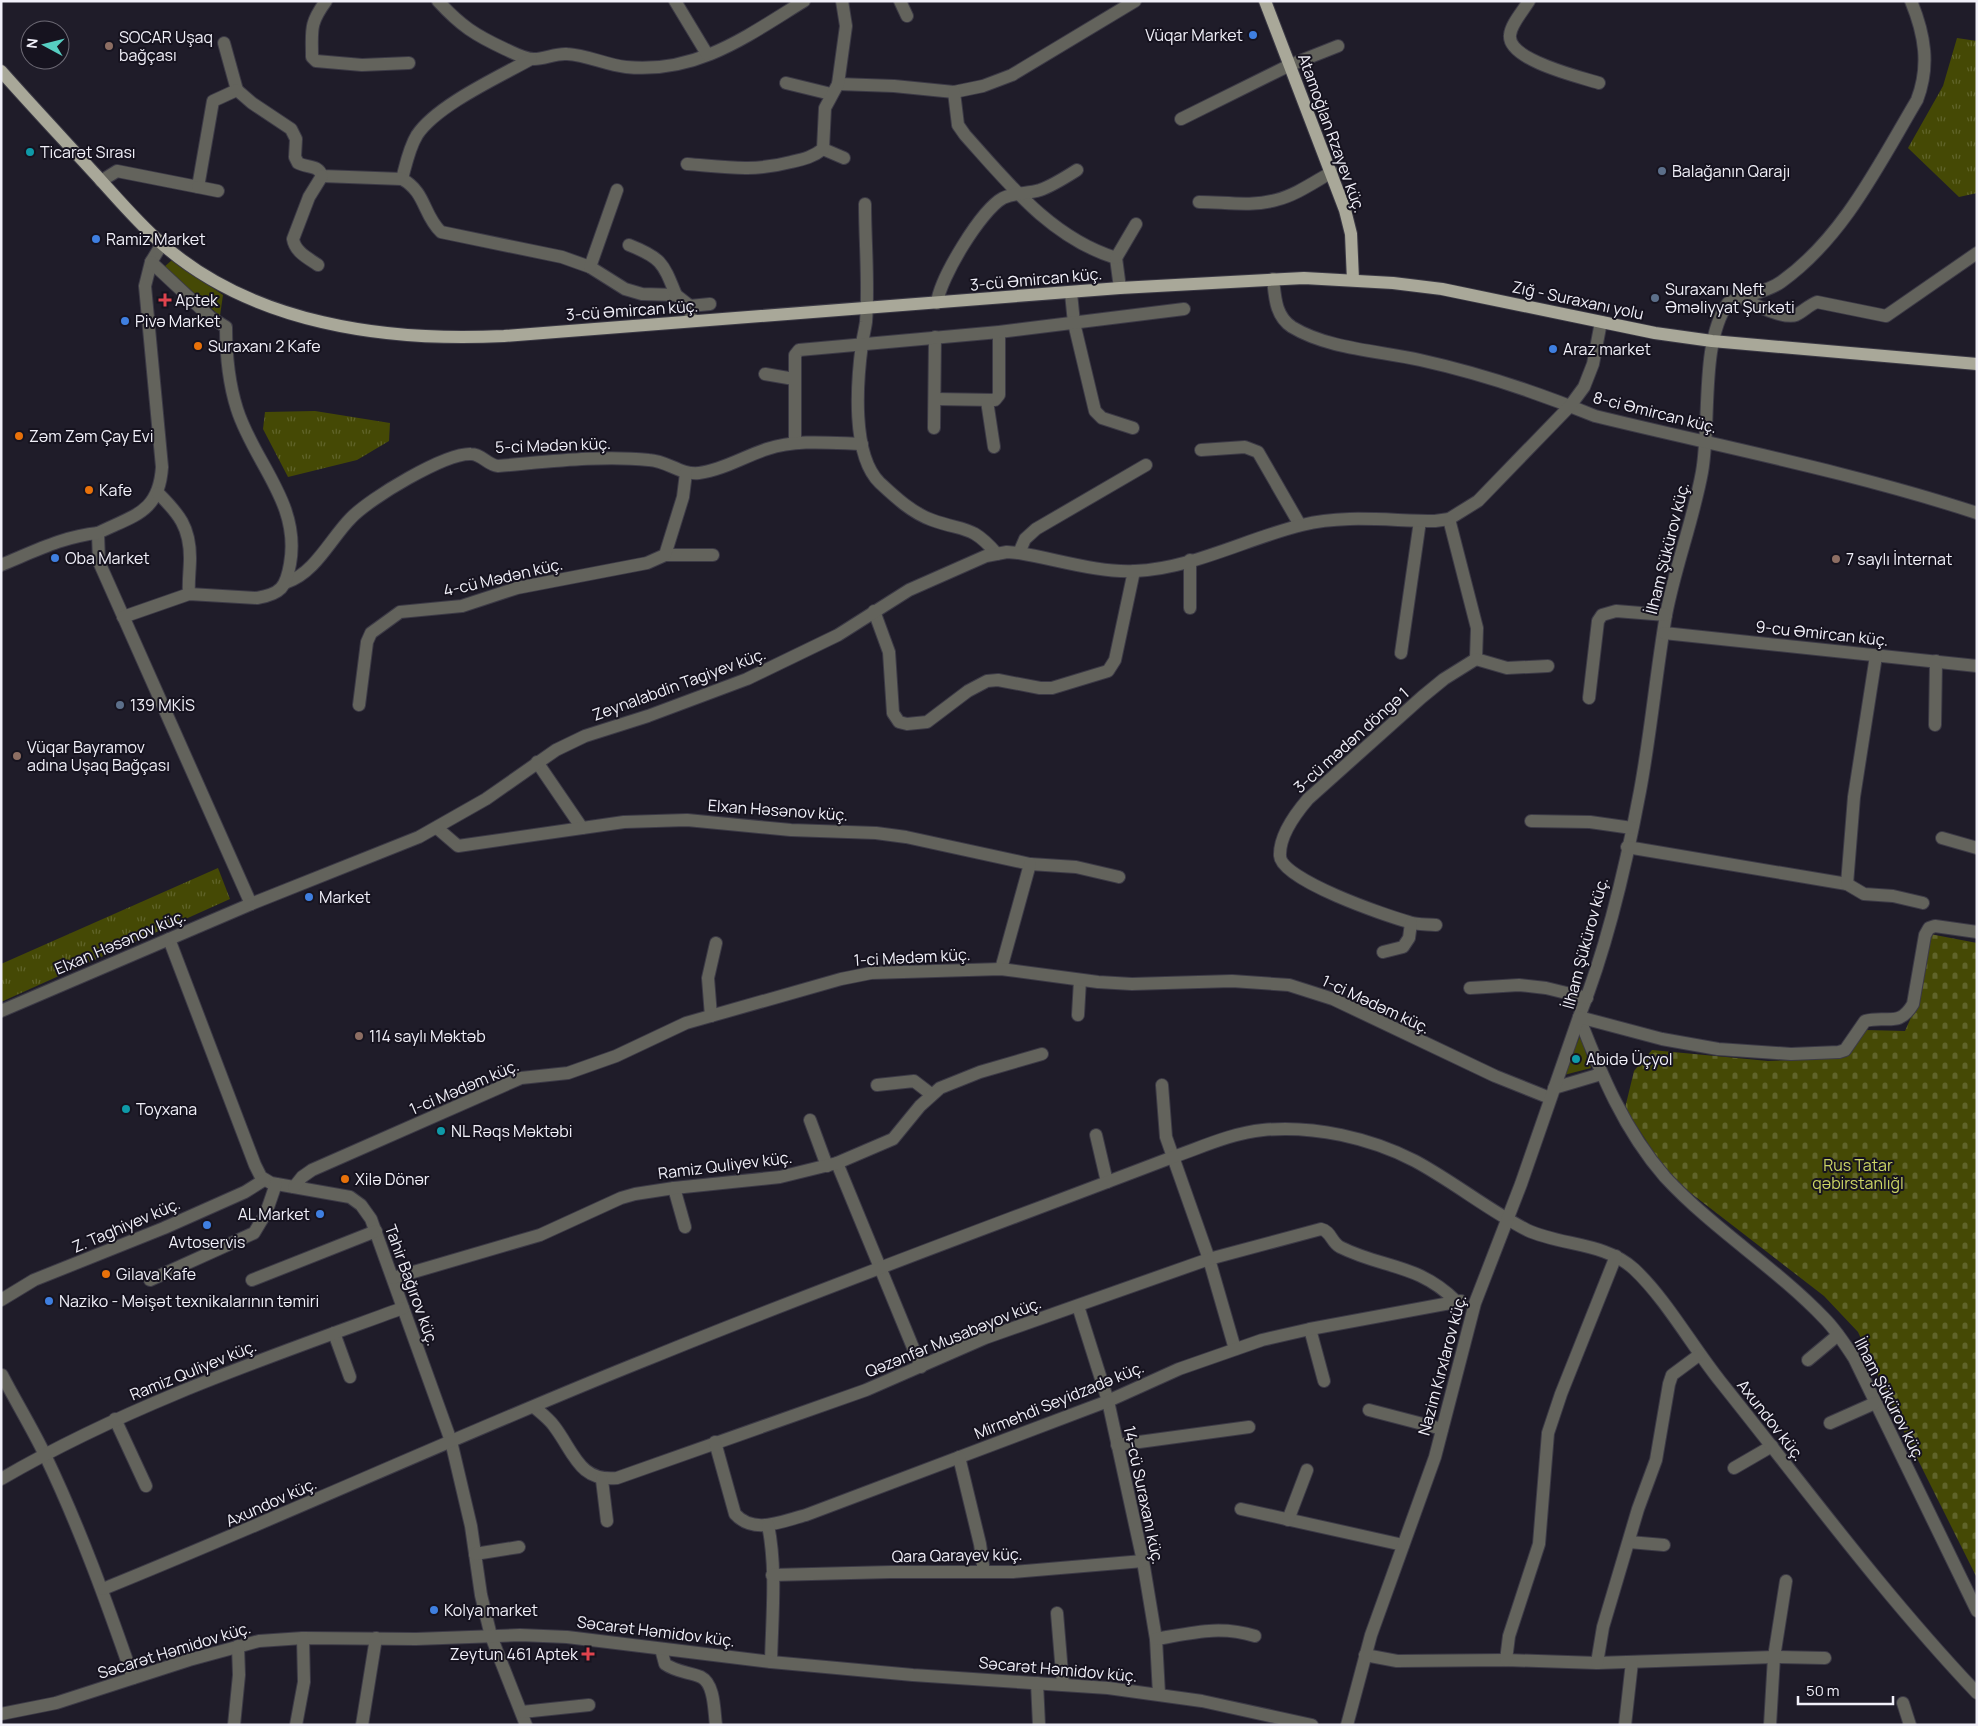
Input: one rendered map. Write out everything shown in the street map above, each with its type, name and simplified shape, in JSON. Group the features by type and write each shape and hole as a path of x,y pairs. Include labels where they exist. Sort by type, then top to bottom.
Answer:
{"main road":[{"name":"Atamoğlan Rzayev küç.","path":"1265,1 1332,172 1351,234 1353,280"},
{"path":"1,71 20,92"},
{"name":"3-cü Əmircan küç.","path":"1,84 20,92 101,181 162,244 213,280 252,300 318,320 364,329 461,338 1120,288 1273,279 1353,280"},
{"name":"Zığ - Suraxanı yolu","path":"1353,280 1442,289 1601,322 1712,341 1977,364"}],"street":[{"path":"326,1 314,18 312,29 312,57 316,61 362,65 409,63"},
{"path":"438,1 472,33 532,59"},
{"path":"675,1 707,54"},
{"path":"402,179 412,144 429,122 467,94 532,59 567,54 625,67 670,68 689,63 733,44 804,1"},
{"path":"687,164 752,170 767,169 815,156 823,148 825,108 835,89 846,26 842,1"},
{"path":"900,1 907,16"},
{"path":"786,83 835,89 894,86 954,92 983,86 1012,75 1135,1"},
{"path":"1529,1 1511,30 1509,37 1514,48 1539,64 1598,83"},
{"path":"1739,297 1763,291 1781,283 1818,249 1839,225 1873,175 1917,100 1921,89 1926,58 1920,22 1911,1"},
{"path":"224,43 237,90 252,103 291,129 296,139 298,163 315,167 321,171 322,176 309,197 294,239 294,245 300,252 318,265"},
{"path":"1181,119 1290,65 1338,46"},
{"path":"198,187 213,100 237,90"},
{"path":"954,92 958,125 1016,192 1034,210 1075,239 1101,253 1116,258"},
{"path":"823,148 844,158"},
{"path":"937,303 944,281 976,226 993,204 1016,192 1040,190 1077,170"},
{"path":"101,181 117,171 218,191"},
{"path":"1199,202 1258,203 1276,201 1332,172"},
{"path":"322,176 402,179 414,185 435,226 441,232 562,257 590,267 624,289 642,294 676,295"},
{"path":"590,267 617,190"},
{"path":"865,204 866,322 862,345 859,424 868,465 878,481 899,499 932,520 976,533 997,554"},
{"path":"1120,288 1116,258 1136,224"},
{"path":"1,565 49,545 77,536 98,533 137,514 152,503 158,493 162,467 145,296 146,274 162,244"},
{"path":"629,244 652,254 661,262 676,295 690,306 710,304"},
{"path":"1739,297 1759,307 1786,315 1798,314 1817,302 1886,316 1977,253"},
{"path":"151,262 210,317 226,327 232,388 237,409 281,494 288,512 291,527 291,558 287,582"},
{"name":"8-ci Əmircan küç.","path":"1273,279 1276,303 1282,317 1291,326 1309,335 1355,349 1420,360 1460,371 1570,406 1595,416 1707,441 1923,495 1977,513"},
{"path":"1071,293 1074,323 1094,410 1102,418 1133,428"},
{"name":"İlham Şükürov küç.","path":"1739,297 1728,303 1720,314 1712,341 1707,441 1696,503 1666,615 1640,791 1614,905 1587,998 1579,1017 1601,1074 1635,1136 1664,1175 1695,1206 1811,1305 1838,1335 1854,1358 1977,1611"},
{"path":"690,306 692,321"},
{"path":"795,443 794,378 795,356 799,350 999,332 1184,309"},
{"name":"Zeynalabdin Tagiyev küç.","path":"251,904 438,828 486,799 556,750 585,736 714,692 780,664 838,635 909,590 970,563 997,554 1019,553 1111,569 1134,571 1190,560 1300,525 1339,520 1420,521 1450,519 1478,501 1570,406 1584,387 1593,364 1601,322"},
{"path":"935,399 987,402 995,400 999,395 999,332"},
{"path":"934,428 935,337"},
{"path":"765,374 794,378"},
{"path":"987,402 994,447"},
{"path":"713,555 665,554 683,497 686,473 713,470 768,448 795,443 862,444"},
{"path":"1201,450 1245,447 1258,452 1300,525"},
{"name":"5-ci Mədən küç.","path":"189,594 257,598 276,592 287,582 304,574 359,510 418,472 468,453 478,454 489,465 498,466 576,459 648,459 664,463 686,473"},
{"path":"1019,553 1025,539 1036,529 1146,465"},
{"path":"123,617 189,594 190,558 187,532 182,519 158,493"},
{"path":"1450,519 1477,628 1476,659 1507,668 1548,666"},
{"path":"1401,653 1420,521"},
{"path":"98,533 99,562 251,904"},
{"name":"4-cü Mədən küç.","path":"359,705 368,642 372,633 400,612 462,606 517,588 647,563 665,554"},
{"path":"1190,560 1190,608"},
{"path":"874,611 889,652 893,713 898,722 907,724 927,722 968,692 987,681 998,680 1040,688 1052,688 1108,671 1116,660 1134,571"},
{"path":"1589,698 1598,621 1602,615 1616,611 1666,615"},
{"name":"9-cu Əmircan küç.","path":"1664,633 1977,666"},
{"path":"1847,884 1854,797 1876,656"},
{"name":"3-cü mədən döngə 1","path":"1411,923 1358,905 1295,875 1284,866 1280,857 1282,843 1296,814 1308,799 1422,697 1444,679 1476,659"},
{"path":"1934,725 1936,661"},
{"path":"537,762 582,828"},
{"name":"Elxan Həsənov küç.","path":"438,828 458,846 624,822 687,820 791,830 876,833 906,837 1030,864 1076,867 1119,877"},
{"path":"1531,821 1590,822 1632,828"},
{"path":"1942,838 1977,848"},
{"path":"1627,847 1847,884 1864,894 1893,896 1923,903"},
{"path":"1001,969 1030,864"},
{"name":"Elxan Həsənov küç.","path":"1,1011 251,904"},
{"path":"1384,952 1403,948 1409,938 1411,923 1436,925"},
{"path":"1579,1017 1662,1039 1718,1049 1791,1054 1839,1052 1851,1044 1865,1021 1894,1020 1908,1012 1914,1004 1925,935 1929,928 1935,926 1977,932"},
{"path":"150,1280 254,1233 266,1213 270,1182 255,1165 169,939"},
{"path":"711,1016 708,978 716,943"},
{"name":"1-ci Mədəm küç.","path":"294,1187 302,1177 312,1170 521,1078 568,1073 616,1056 686,1023 854,975 1001,969 1080,980 1132,984 1232,981 1289,985 1332,999 1495,1076 1552,1093"},
{"path":"1078,1015 1080,980"},
{"path":"1470,988 1519,985 1546,988 1587,998"},
{"name":"Nazim Kırxlarov küç.","path":"1347,1725 1365,1654 1424,1489 1442,1429 1474,1303 1579,1017"},
{"name":"Ramiz Quliyev küç.","path":"393,1278 540,1236 621,1198 674,1188 780,1177 832,1165 893,1139 932,1094 956,1081 1042,1054"},
{"path":"1552,1093 1601,1074"},
{"path":"877,1085 914,1082 932,1094"},
{"path":"1162,1085 1165,1126 1173,1157 1209,1259 1235,1350"},
{"path":"810,1120 880,1269 921,1367"},
{"name":"Axundov küç.","path":"103,1589 217,1543 451,1441 654,1356 1173,1157 1234,1136 1262,1130 1293,1130 1336,1135 1384,1147 1416,1162 1506,1219 1531,1232 1616,1256 1632,1268 1649,1284 1699,1355 1828,1519 1951,1666 1977,1693"},
{"path":"1096,1135 1107,1182"},
{"name":"Tahir Bağırov küç.","path":"270,1182 350,1197 366,1211 376,1231 451,1441 464,1488 491,1636 524,1719"},
{"name":"Z. Taghiyev küç.","path":"1,1300 34,1280 164,1228 270,1182"},
{"path":"674,1188 685,1227"},
{"name":"Qəzənfər Musabəyov küç.","path":"602,1480 617,1478 866,1390 985,1338 1209,1259 1321,1229 1326,1230 1339,1246 1428,1278 1456,1301"},
{"path":"252,1280 376,1231"},
{"path":"1506,1660 1509,1636 1539,1544 1548,1433 1561,1394 1616,1256"},
{"name":"Mirmehdi Seyidzadə küç.","path":"715,1442 735,1514 743,1522 752,1526 768,1525 806,1515 1108,1401 1179,1369 1281,1335 1456,1301 1474,1303"},
{"name":"14-cü Suraxanı küç.","path":"1078,1306 1108,1401 1142,1561 1156,1639 1159,1694"},
{"name":"Ramiz Quliyev küç.","path":"1,1479 44,1453 115,1419 188,1388 403,1308"},
{"path":"1310,1328 1324,1381"},
{"path":"334,1333 350,1377"},
{"path":"1808,1360 1838,1335"},
{"path":"1597,1663 1603,1627 1656,1460 1672,1375 1699,1355"},
{"path":"2,1375 44,1453 103,1589 133,1678"},
{"path":"1830,1423 1875,1403"},
{"path":"534,1407 555,1427 580,1465 589,1474 602,1480 606,1522"},
{"path":"1369,1410 1442,1429"},
{"path":"115,1419 146,1486"},
{"path":"1117,1445 1249,1427"},
{"path":"1734,1468 1772,1446"},
{"path":"959,1457 980,1544 984,1572"},
{"path":"1288,1520 1307,1470"},
{"path":"1241,1509 1403,1544"},
{"path":"768,1525 772,1541 771,1662"},
{"path":"1629,1542 1664,1545"},
{"path":"475,1554 519,1547"},
{"name":"Qara Qarayev küç.","path":"772,1575 984,1572 1142,1561"},
{"path":"1770,1725 1774,1657 1786,1581"},
{"path":"1057,1613 1063,1685"},
{"path":"1156,1639 1217,1629 1238,1631 1255,1636"},
{"name":"Səcarət Həmidov küç.","path":"1,1714 56,1703 259,1641 303,1638 447,1639 491,1636 567,1637 771,1662 1159,1694 1202,1701 1312,1725"},
{"path":"296,1725 304,1682 303,1638"},
{"path":"362,1725 376,1638"},
{"path":"234,1725 239,1675 238,1646"},
{"path":"661,1649 665,1664 673,1670 703,1678 710,1687 716,1725"},
{"path":"1365,1654 1397,1661 1506,1660 1597,1663 1774,1657 1825,1658"},
{"path":"1625,1725 1632,1662"},
{"path":"1037,1683 1038,1725"},
{"path":"1903,1703 1910,1725"},
{"path":"524,1719 589,1705"}],"green space":[{"path":"1957,38 1977,41 1977,193 1959,197 1908,148 1943,86"},
{"path":"172,260 223,295 220,316 164,267"},
{"path":"315,411 390,423 389,441 357,460 288,477 263,429 265,412"},
{"path":"218,868 230,899 1,1002 1,964"},
{"name":"Rus Tatar qəbirstanlığl","path":"1930,934 1977,943 1977,1578 1906,1436 1858,1332 1824,1296 1688,1191 1664,1168 1625,1108 1634,1071 1652,1050 1768,1061 1846,1057 1865,1030 1905,1031 1917,1004"},
{"path":"1580,1036 1591,1068 1564,1075"}],"place":[{"name":"Vüqar Market","path":"1253,35"},
{"name":"SOCAR Uşaq bağçası","path":"109,46"},
{"name":"Ticarət Sırası","path":"30,152"},
{"name":"Balağanın Qarajı","path":"1662,171"},
{"name":"Ramiz Market","path":"96,239"},
{"name":"Suraxanı Neft Əməliyyat Şurkəti","path":"1655,298"},
{"name":"Aptek","path":"165,300"},
{"name":"Pivə Market","path":"125,321"},
{"name":"Suraxanı 2 Kafe","path":"198,346"},
{"name":"Araz market","path":"1553,349"},
{"name":"Zəm Zəm Çay Evi","path":"19,436"},
{"name":"Kafe","path":"89,490"},
{"name":"Oba Market","path":"55,558"},
{"name":"7 saylı İnternat","path":"1836,559"},
{"name":"139 MKİS","path":"120,705"},
{"name":"Vüqar Bayramov adına Uşaq Bağçası","path":"17,756"},
{"name":"Market","path":"309,897"},
{"name":"114 saylı Məktəb","path":"359,1036"},
{"name":"Abidə Üçyol","path":"1576,1059"},
{"name":"Toyxana","path":"126,1109"},
{"name":"NL Rəqs Məktəbi","path":"441,1131"},
{"name":"Xilə Dönər","path":"345,1179"},
{"name":"AL Market","path":"320,1214"},
{"name":"Avtoservis","path":"207,1225"},
{"name":"Gilava Kafe","path":"106,1274"},
{"name":"Naziko - Məişət texnikalarının təmiri","path":"49,1301"},
{"name":"Kolya market","path":"434,1610"},
{"name":"Zeytun 461 Aptek","path":"588,1654"}]}
